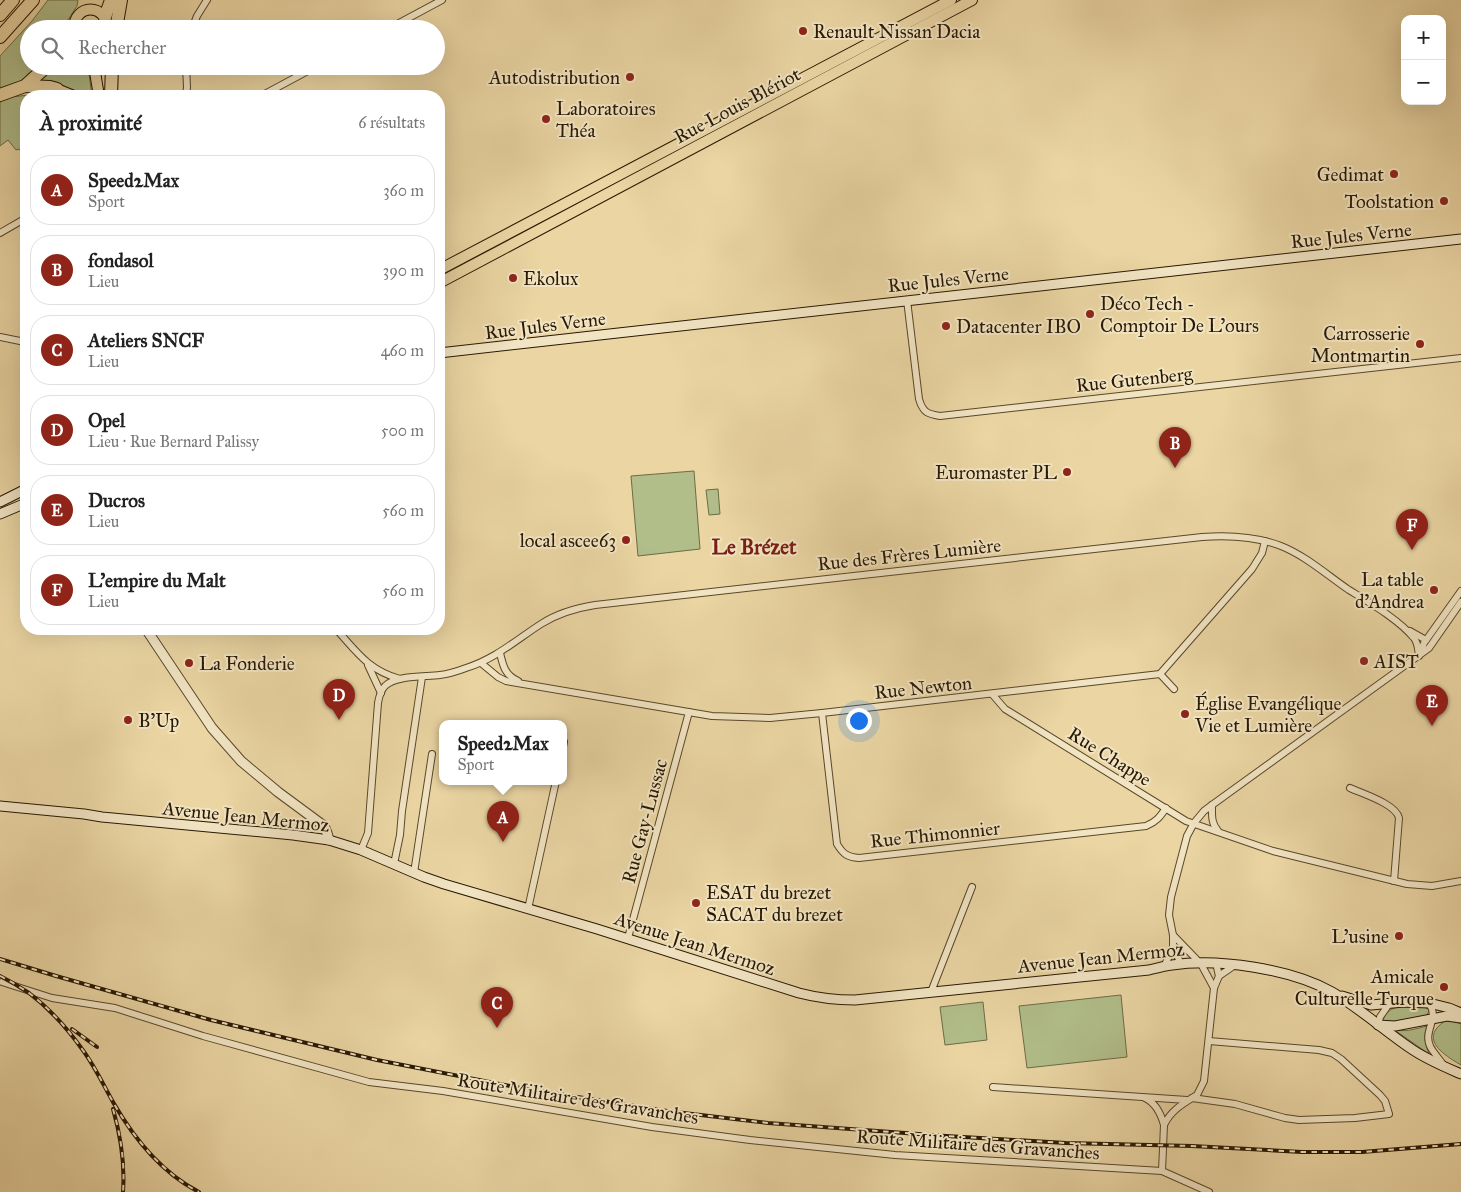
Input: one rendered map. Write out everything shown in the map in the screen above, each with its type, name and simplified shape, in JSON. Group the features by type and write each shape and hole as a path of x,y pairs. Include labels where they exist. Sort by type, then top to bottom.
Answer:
{"highway":[{"path":"0,15 13,0"},
{"path":"0,37 33,0"},
{"path":"103,19 111,0"},
{"path":"118,20 121,0"},
{"path":"0,95 25,86 39,75"},
{"path":"110,90 111,75"},
{"path":"25,86 57,89"}],"main road":[{"path":"80,13 83,0"},
{"path":"92,0 103,19"},
{"name":"Rue Louis Blériot","path":"445,267 951,0"},
{"name":"Rue Louis Blériot","path":"445,280 972,0"},
{"path":"75,20 80,13 91,9 103,19"},
{"path":"96,75 98,90"},
{"path":"101,75 103,90"},
{"name":"Rue Jules Verne","path":"445,352 1461,239"},
{"path":"0,502 20,491"},
{"path":"0,514 20,506"},
{"path":"150,635 212,728 241,761 259,777 324,826 329,840"},
{"name":"Avenue Jean Mermoz","path":"0,806 329,840 361,850 444,884 628,938 800,994 818,998 855,1000 1181,964 1216,963 1266,970 1301,978 1332,992 1414,1051 1461,1074"},
{"path":"1332,992 1367,1004 1429,1003 1461,1013"},
{"path":"1378,1025 1395,1026 1448,1016 1461,1018"}],"street":[{"path":"196,20 207,0"},
{"path":"405,20 442,0"},
{"path":"186,75 187,90"},
{"path":"272,90 300,75"},
{"path":"0,233 20,221"},
{"name":"Rue Gutenberg","path":"907,300 919,400 921,407 929,414 940,416 1461,358"},
{"path":"0,337 20,341"},
{"name":"Rue des Frères Lumière","path":"381,693 393,681 443,674 481,663 500,653 557,615 581,607 1220,535 1240,536 1265,541 1282,546 1305,559 1406,630 1416,639 1419,656"},
{"path":"1174,689 1160,674 1252,569 1262,553 1265,541"},
{"path":"1419,656 1426,640 1461,591"},
{"path":"1164,967 1173,947 1169,915 1171,897 1186,836 1194,823 1212,804 1429,648 1461,602"},
{"name":"Rue des Frères Lumière","path":"1406,630 1426,640"},
{"path":"341,635 368,664 386,675 402,679"},
{"path":"500,653 506,673 521,683"},
{"name":"Rue Newton","path":"481,663 502,679 712,716 740,718 822,714 1160,674"},
{"path":"361,850 368,833 378,703 381,693 368,664"},
{"path":"394,864 400,835 422,677"},
{"name":"Rue Chappe","path":"992,694 1006,709 1186,821 1273,852 1407,884 1432,886 1461,881"},
{"name":"Rue Gay-Lussac","path":"628,938 689,712"},
{"name":"Rue Thimonnier","path":"822,714 837,844 842,852 849,857 859,858 1146,826 1158,819 1166,808"},
{"path":"414,873 432,754"},
{"path":"528,909 555,785"},
{"path":"1350,788 1391,807 1398,814 1394,881"},
{"path":"1212,804 1213,826 1218,832"},
{"path":"931,992 972,887"},
{"path":"1173,935 1201,964 1214,988"},
{"path":"1173,947 1181,964"},
{"path":"1216,963 1219,976"},
{"path":"1164,1128 1168,1117 1197,1095 1204,1081 1214,988 1219,976 1235,965"},
{"name":"Route Militaire des Gravanches","path":"2,982 52,998 115,1008 203,1036 369,1082 443,1091 643,1126 750,1140 895,1155 1162,1171"},
{"path":"1429,1003 1433,1008 1434,1018 1428,1035 1430,1046 1445,1067"},
{"path":"1378,1025 1380,1017 1389,1004"},
{"path":"993,1087 1190,1099 1235,1104 1299,1120 1355,1118 1389,1114 1385,1101 1380,1095 1332,1053 1320,1050 1209,1041"},
{"path":"1142,1097 1154,1104 1162,1119 1164,1128 1162,1171 1209,1192"}],"green space":[{"path":"48,0 78,0 77,6 68,20 33,20"},
{"path":"20,34 20,75 31,75 26,80 0,91 0,56"},
{"path":"43,75 89,75 91,90 69,90 38,82"},
{"path":"20,96 20,150 16,150 8,140 0,146 0,102 11,97"},
{"path":"694,471 700,549 638,556 631,476"},
{"path":"718,489 720,514 709,515 706,490"},
{"path":"1121,995 1127,1057 1027,1068 1019,1006"},
{"path":"983,1002 987,1040 945,1045 940,1007"},
{"path":"1422,1006 1429,1011 1426,1017 1412,1021 1385,1022 1383,1020 1394,1008"},
{"path":"1445,1021 1461,1024 1461,1065 1436,1046 1434,1034 1437,1028"},
{"path":"1427,1026 1425,1040 1429,1054 1393,1029 1405,1031"}],"railway":[{"path":"0,959 211,1020 377,1060 520,1088 667,1111 768,1123 1066,1143 1192,1146 1302,1152 1362,1152 1461,1144"},
{"path":"0,976 29,993 58,1019 86,1055 121,1115 139,1141 173,1175 199,1192"},
{"path":"72,1029 97,1047"},
{"path":"113,1109 122,1150 123,1192"}],"place":[{"name":"Renault Nissan Dacia","path":"803,31"},
{"name":"Autodistribution","path":"630,77"},
{"name":"Laboratoires Théa","path":"546,119"},
{"name":"Gedimat","path":"1394,174"},
{"name":"Toolstation","path":"1444,201"},
{"name":"Ekolux","path":"513,278"},
{"name":"Déco Tech - Comptoir De L'ours","path":"1090,314"},
{"name":"Datacenter IBO","path":"946,326"},
{"name":"Carrosserie Montmartin","path":"1420,344"},
{"name":"fondasol","path":"1175,468"},
{"name":"Euromaster PL","path":"1067,472"},
{"name":"local ascee63","path":"626,540"},
{"name":"L'empire du Malt","path":"1412,550"},
{"name":"La table d'Andrea","path":"1434,590"},
{"name":"AIST","path":"1364,661"},
{"name":"La Fonderie","path":"189,663"},
{"name":"Église Evangélique Vie et Lumière","path":"1185,714"},
{"name":"B'Up","path":"128,720"},
{"name":"Opel","path":"339,720"},
{"name":"Ducros","path":"1432,726"},
{"name":"Speed2Max","path":"503,842"},
{"name":"ESAT du brezet SACAT du brezet","path":"696,903"},
{"name":"L'usine","path":"1399,936"},
{"name":"Amicale Culturelle Turque","path":"1444,987"},
{"name":"Ateliers SNCF","path":"497,1028"}],"district":[{"name":"Le Brézet","path":"754,547"}]}
